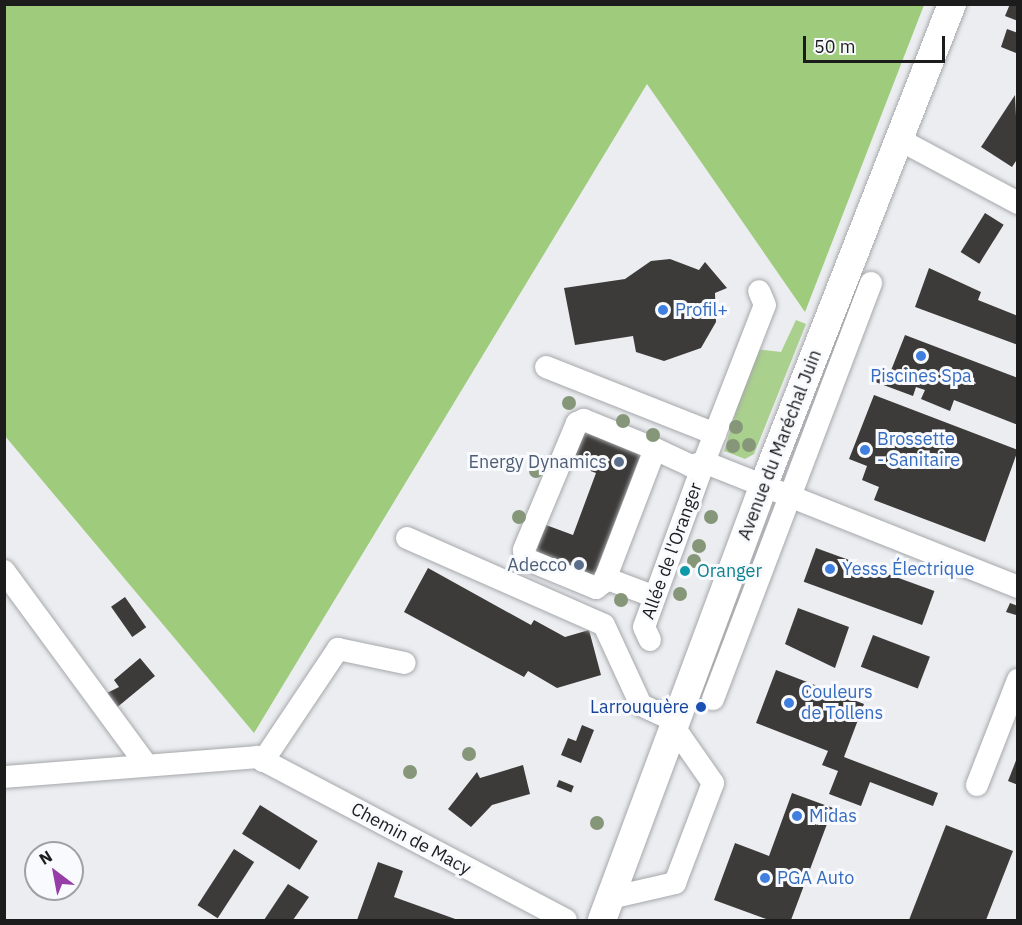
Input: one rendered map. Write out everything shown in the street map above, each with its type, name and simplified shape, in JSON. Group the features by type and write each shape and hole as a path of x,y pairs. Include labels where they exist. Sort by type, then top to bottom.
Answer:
{"main road":[{"name":"Avenue du Maréchal Juin","path":"606,909 764,484 952,4"}],"street":[{"path":"900,140 1017,204"},
{"path":"713,699 871,283"},
{"name":"Allée de l'Oranger","path":"650,640 644,627 704,462 765,305 759,291"},
{"path":"546,367 715,434"},
{"path":"655,449 605,578 596,588 529,561 524,550 577,423 584,420 655,449 691,466 704,462"},
{"name":"Allée de l'Oranger","path":"704,462 764,484 1017,587"},
{"path":"407,538 604,625 641,705 675,724 713,783 675,884 606,909"},
{"path":"4,571 146,764"},
{"path":"605,578 655,597"},
{"path":"7,773 260,759 338,649 405,663"},
{"path":"977,785 1017,680"},
{"name":"Chemin de Macy","path":"260,759 566,921"}],"green space":[{"path":"4,5 924,5 805,312 647,84 254,733 5,436"},
{"path":"796,320 806,324 754,454 745,459 724,451 755,349 781,352"}],"building":[{"path":"1010,4 1018,4 1018,21 1005,16"},
{"path":"1007,29 1018,33 1016,53 1001,47"},
{"path":"1015,95 1018,158 1012,167 981,147"},
{"path":"985,213 1004,225 979,264 961,252"},
{"path":"670,259 699,270 705,262 727,288 715,293 716,322 701,348 664,361 636,352 633,336 575,345 564,288 625,279 651,261"},
{"path":"929,268 981,292 978,300 1018,316 1018,345 915,307"},
{"path":"905,335 1018,378 1018,425 954,400 950,411 921,399 925,390 916,387 913,396 870,380 875,367 890,373"},
{"path":"874,395 1018,450 985,542 874,500 879,487 862,480 867,466 849,459"},
{"path":"582,431 641,454 593,579 534,557 546,525 573,535 596,473 569,463"},
{"path":"816,548 934,591 922,625 804,582"},
{"name":"Oranger","path":"684,565 690,568 685,578 679,575"},
{"path":"428,568 531,625 534,620 565,637 589,630 601,675 557,688 528,671 524,677 404,612"},
{"path":"125,597 146,627 132,637 111,607"},
{"path":"1010,603 1018,606 1016,615 1006,612"},
{"path":"798,608 849,627 835,668 785,644"},
{"path":"873,635 930,657 918,689 861,667"},
{"path":"140,658 155,676 115,709 103,695 119,687 114,680"},
{"path":"776,670 864,704 844,757 938,793 933,806 870,782 861,806 829,794 838,771 822,765 828,751 756,723"},
{"path":"582,725 594,730 581,763 561,755 568,738 576,741"},
{"path":"1018,758 1018,785 1008,781"},
{"path":"523,765 530,794 492,805 471,827 448,809 477,772 480,778"},
{"path":"559,780 574,786 571,792 556,786"},
{"name":"PGA Auto","path":"792,793 833,808 791,920 769,920 714,900 735,843 769,856"},
{"path":"260,805 318,841 300,870 242,834"},
{"path":"946,825 1013,851 986,920 909,920"},
{"path":"234,849 254,862 218,918 198,905"},
{"path":"378,862 403,871 394,897 458,920 357,920"},
{"path":"288,884 309,897 293,920 264,920"}],"place":[{"name":"Profil+","path":"663,310"},
{"name":"Piscines Spa","path":"921,356"},
{"name":"Brossette - Sanitaire","path":"865,450"},
{"name":"Energy Dynamics","path":"619,462"},
{"name":"Adecco","path":"579,565"},
{"name":"Yesss Électrique","path":"830,569"},
{"name":"Oranger","path":"685,571"},
{"name":"Couleurs de Tollens","path":"789,703"},
{"name":"Larrouquère","path":"701,707"},
{"name":"Midas","path":"797,816"},
{"name":"PGA Auto","path":"765,878"}]}
